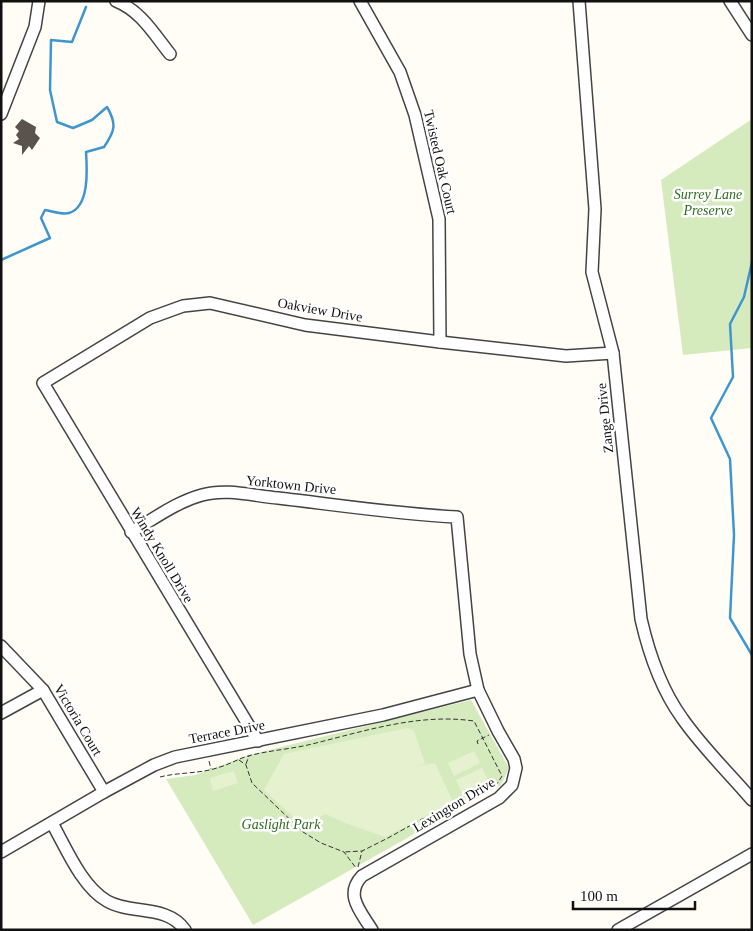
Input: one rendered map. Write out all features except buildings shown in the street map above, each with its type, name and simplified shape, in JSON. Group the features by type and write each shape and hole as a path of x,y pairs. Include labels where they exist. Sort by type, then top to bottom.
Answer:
{"street":[{"path":"1,114 36,27 39,1"},
{"path":"116,1 128,6 144,20 170,54"},
{"name":"Twisted Oak Court","path":"360,1 400,72 415,114 439,219 440,342"},
{"name":"Zange Drive","path":"580,1 595,210 592,272 613,353 639,603 646,640 663,685 682,718 752,800"},
{"path":"730,1 752,35"},
{"name":"Oakview Drive","path":"43,383 150,318 183,306 198,304 222,305 305,325 440,342 566,356 613,353"},
{"name":"Windy Knoll Drive","path":"43,383 258,741"},
{"name":"Yorktown Drive","path":"131,532 189,500 216,492 414,515 457,517"},
{"name":"Lexington Drive","path":"372,930 357,905 353,894 353,888 362,876 499,798 512,786 516,768 514,759 478,690 470,654 457,517"},
{"name":"Victoria Court","path":"1,646 43,690 104,792"},
{"path":"1,713 43,690"},
{"name":"Terrace Drive","path":"1,852 104,792 154,765 175,757 383,715 478,690"},
{"path":"52,823 80,873 96,894 106,901 122,907 158,912 172,918 185,930"},
{"path":"618,930 752,854"}],"path":[{"path":"160,777 212,770 249,755 273,750 290,750 372,729 422,719 462,719 474,721 502,776 497,784 444,813 422,819 362,851 344,852 321,843 303,832 252,783 246,765 249,755"},
{"path":"478,744 477,741 498,731"},
{"path":"238,760 246,765"},
{"path":"344,852 358,870 362,851"}],"green space":[{"name":"Surrey Lane Preserve","path":"752,119 752,348 683,355 661,180"},
{"name":"Gaslight Park","path":"471,700 509,768 501,785 253,925 166,779 195,775 249,755"},
{"path":"408,728 414,731 425,764 414,767 435,763 453,802 385,837 326,814 301,824 264,790 284,754"},
{"path":"474,751 480,763 454,776 448,763"},
{"path":"482,768 488,780 462,793 456,780"},
{"path":"234,771 238,783 213,791 210,778"}],"waterway":[{"path":"1,260 50,238 41,218 45,210 69,213 76,209 81,203 86,186 86,152 104,147 111,136 113,123 107,107 92,120 73,128 57,122 50,90 51,40 72,42 86,7"},
{"path":"752,262 744,297 730,324 733,377 711,418 730,459 734,535 730,618 752,655"}]}
